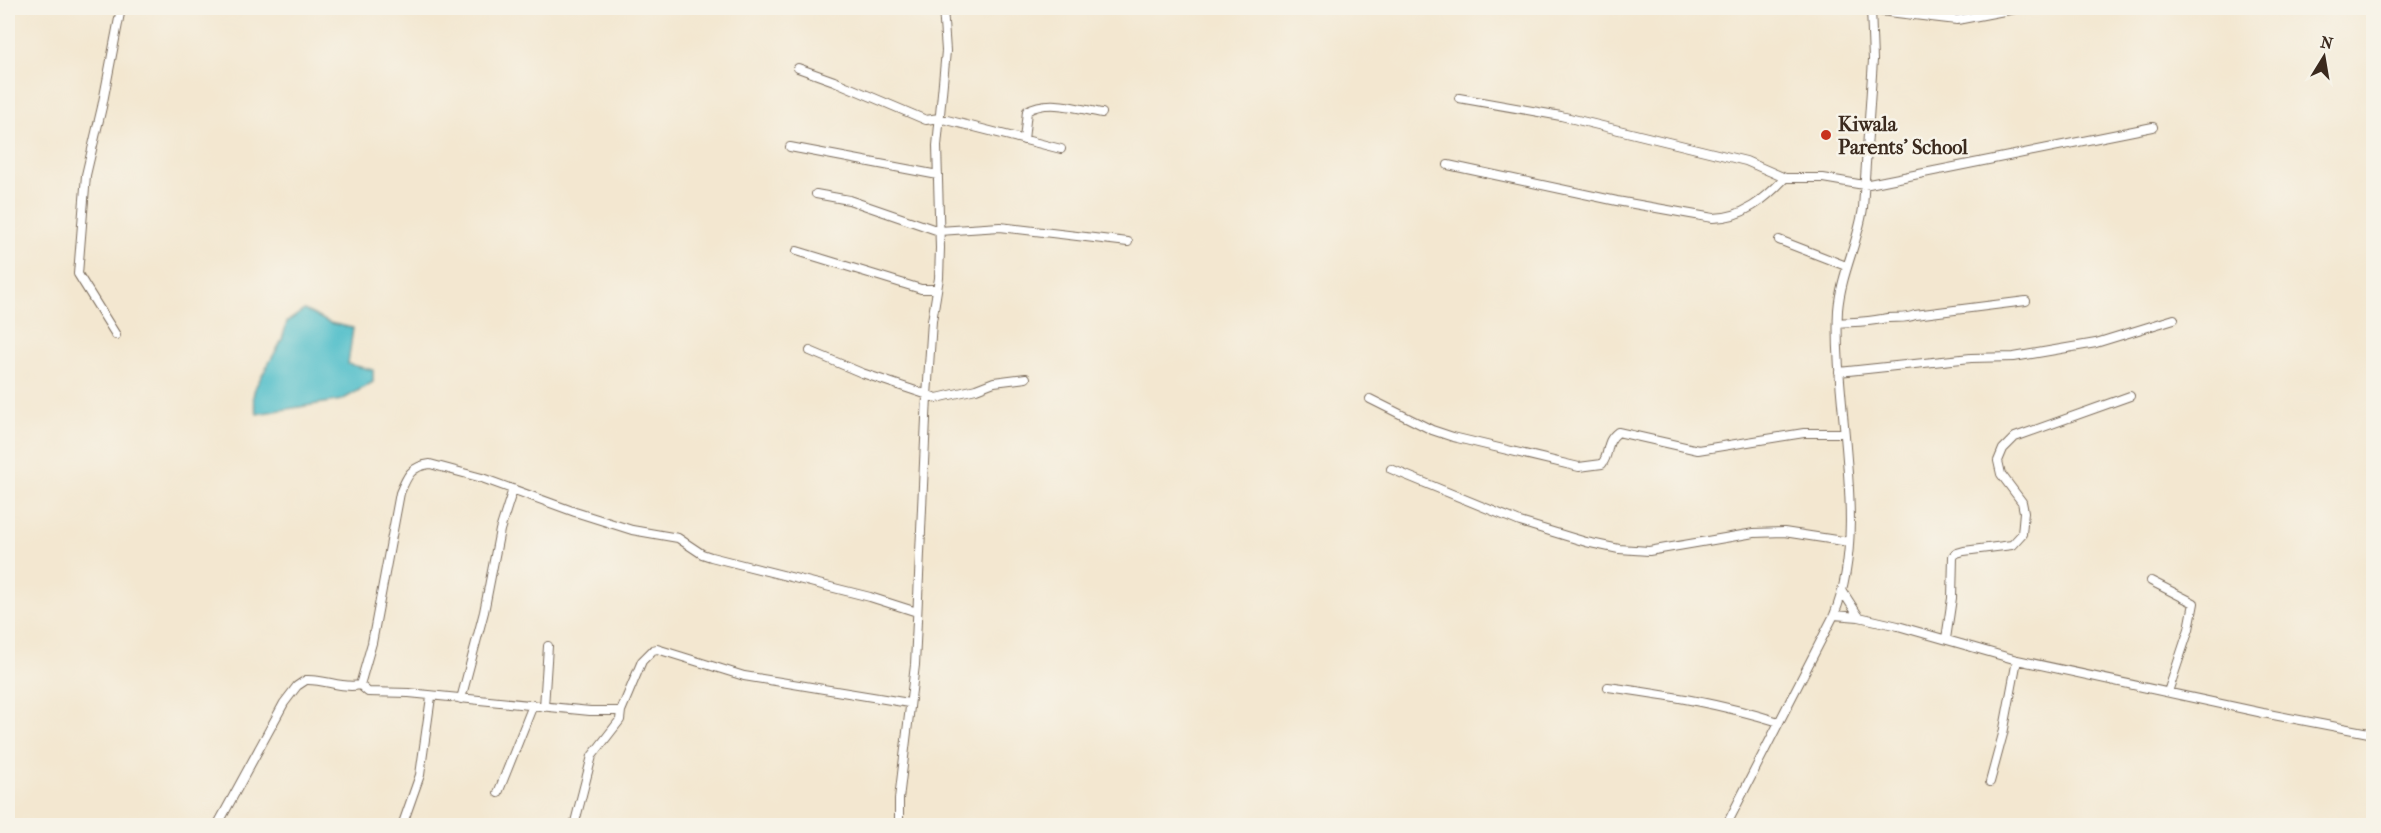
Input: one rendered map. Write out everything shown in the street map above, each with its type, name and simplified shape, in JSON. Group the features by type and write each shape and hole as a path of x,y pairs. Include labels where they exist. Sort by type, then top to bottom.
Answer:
{"street":[{"path":"116,335 78,274 86,174 102,107 120,8"},
{"path":"899,825 898,799 915,665 927,396 940,249 938,175 939,118 946,51 944,8"},
{"path":"1726,825 1834,615 1843,592 1850,514 1839,372 1839,323 1842,282 1860,227 1874,60 1871,9 1957,20 2020,8"},
{"path":"798,68 926,120 939,118 1061,149"},
{"path":"1459,98 1561,116 1746,161 1785,178 1823,178 1864,185 2153,127"},
{"path":"1024,140 1027,111 1036,105 1063,105 1102,113"},
{"path":"790,147 938,175"},
{"path":"1448,165 1617,201 1713,218 1727,218 1746,210 1770,194 1785,178"},
{"path":"816,194 849,200 939,231 1000,227 1128,242"},
{"path":"1779,240 1846,266"},
{"path":"796,251 921,288 937,289"},
{"path":"1839,323 1875,322 1881,319 1909,318 1915,315 2026,302"},
{"path":"1839,372 1971,358 2014,357 2096,343 2174,319"},
{"path":"810,351 862,373 937,398 976,389 994,382 1026,378"},
{"path":"1946,639 1952,598 1953,556 1964,551 2012,545 2022,534 2024,512 2022,502 2001,474 1998,461 2003,449 2015,437 2130,396"},
{"path":"1370,399 1432,430 1453,437 1578,467 1602,464 1610,439 1618,432 1698,450 1804,432 1844,434"},
{"path":"360,686 372,643 395,512 408,473 416,467 430,464 482,478 632,530 678,537 702,554 711,557 870,597 917,612"},
{"path":"1391,469 1520,522 1586,542 1619,549 1658,550 1754,533 1784,532 1849,542"},
{"path":"461,699 484,612 500,530 513,489"},
{"path":"2151,581 2194,603 2189,629 2168,692"},
{"path":"1843,592 1859,617"},
{"path":"1834,615 1859,617 2017,660 2373,734"},
{"path":"544,706 548,646"},
{"path":"574,825 592,756 620,720 621,711 642,661 649,652 657,649 744,676 909,704"},
{"path":"1990,782 2003,734 2017,660"},
{"path":"217,825 284,703 297,686 306,680 332,682 350,687 360,686 368,692 590,711 621,711"},
{"path":"1608,687 1732,707 1779,722"},
{"path":"402,825 420,775 431,697"},
{"path":"498,793 533,705"}],"water":[{"path":"304,310 330,323 353,328 348,364 373,370 373,382 342,400 257,414 253,397 255,388 282,340 287,322"}],"place":[{"name":"Kiwala Parents' School","path":"1826,135"}]}
